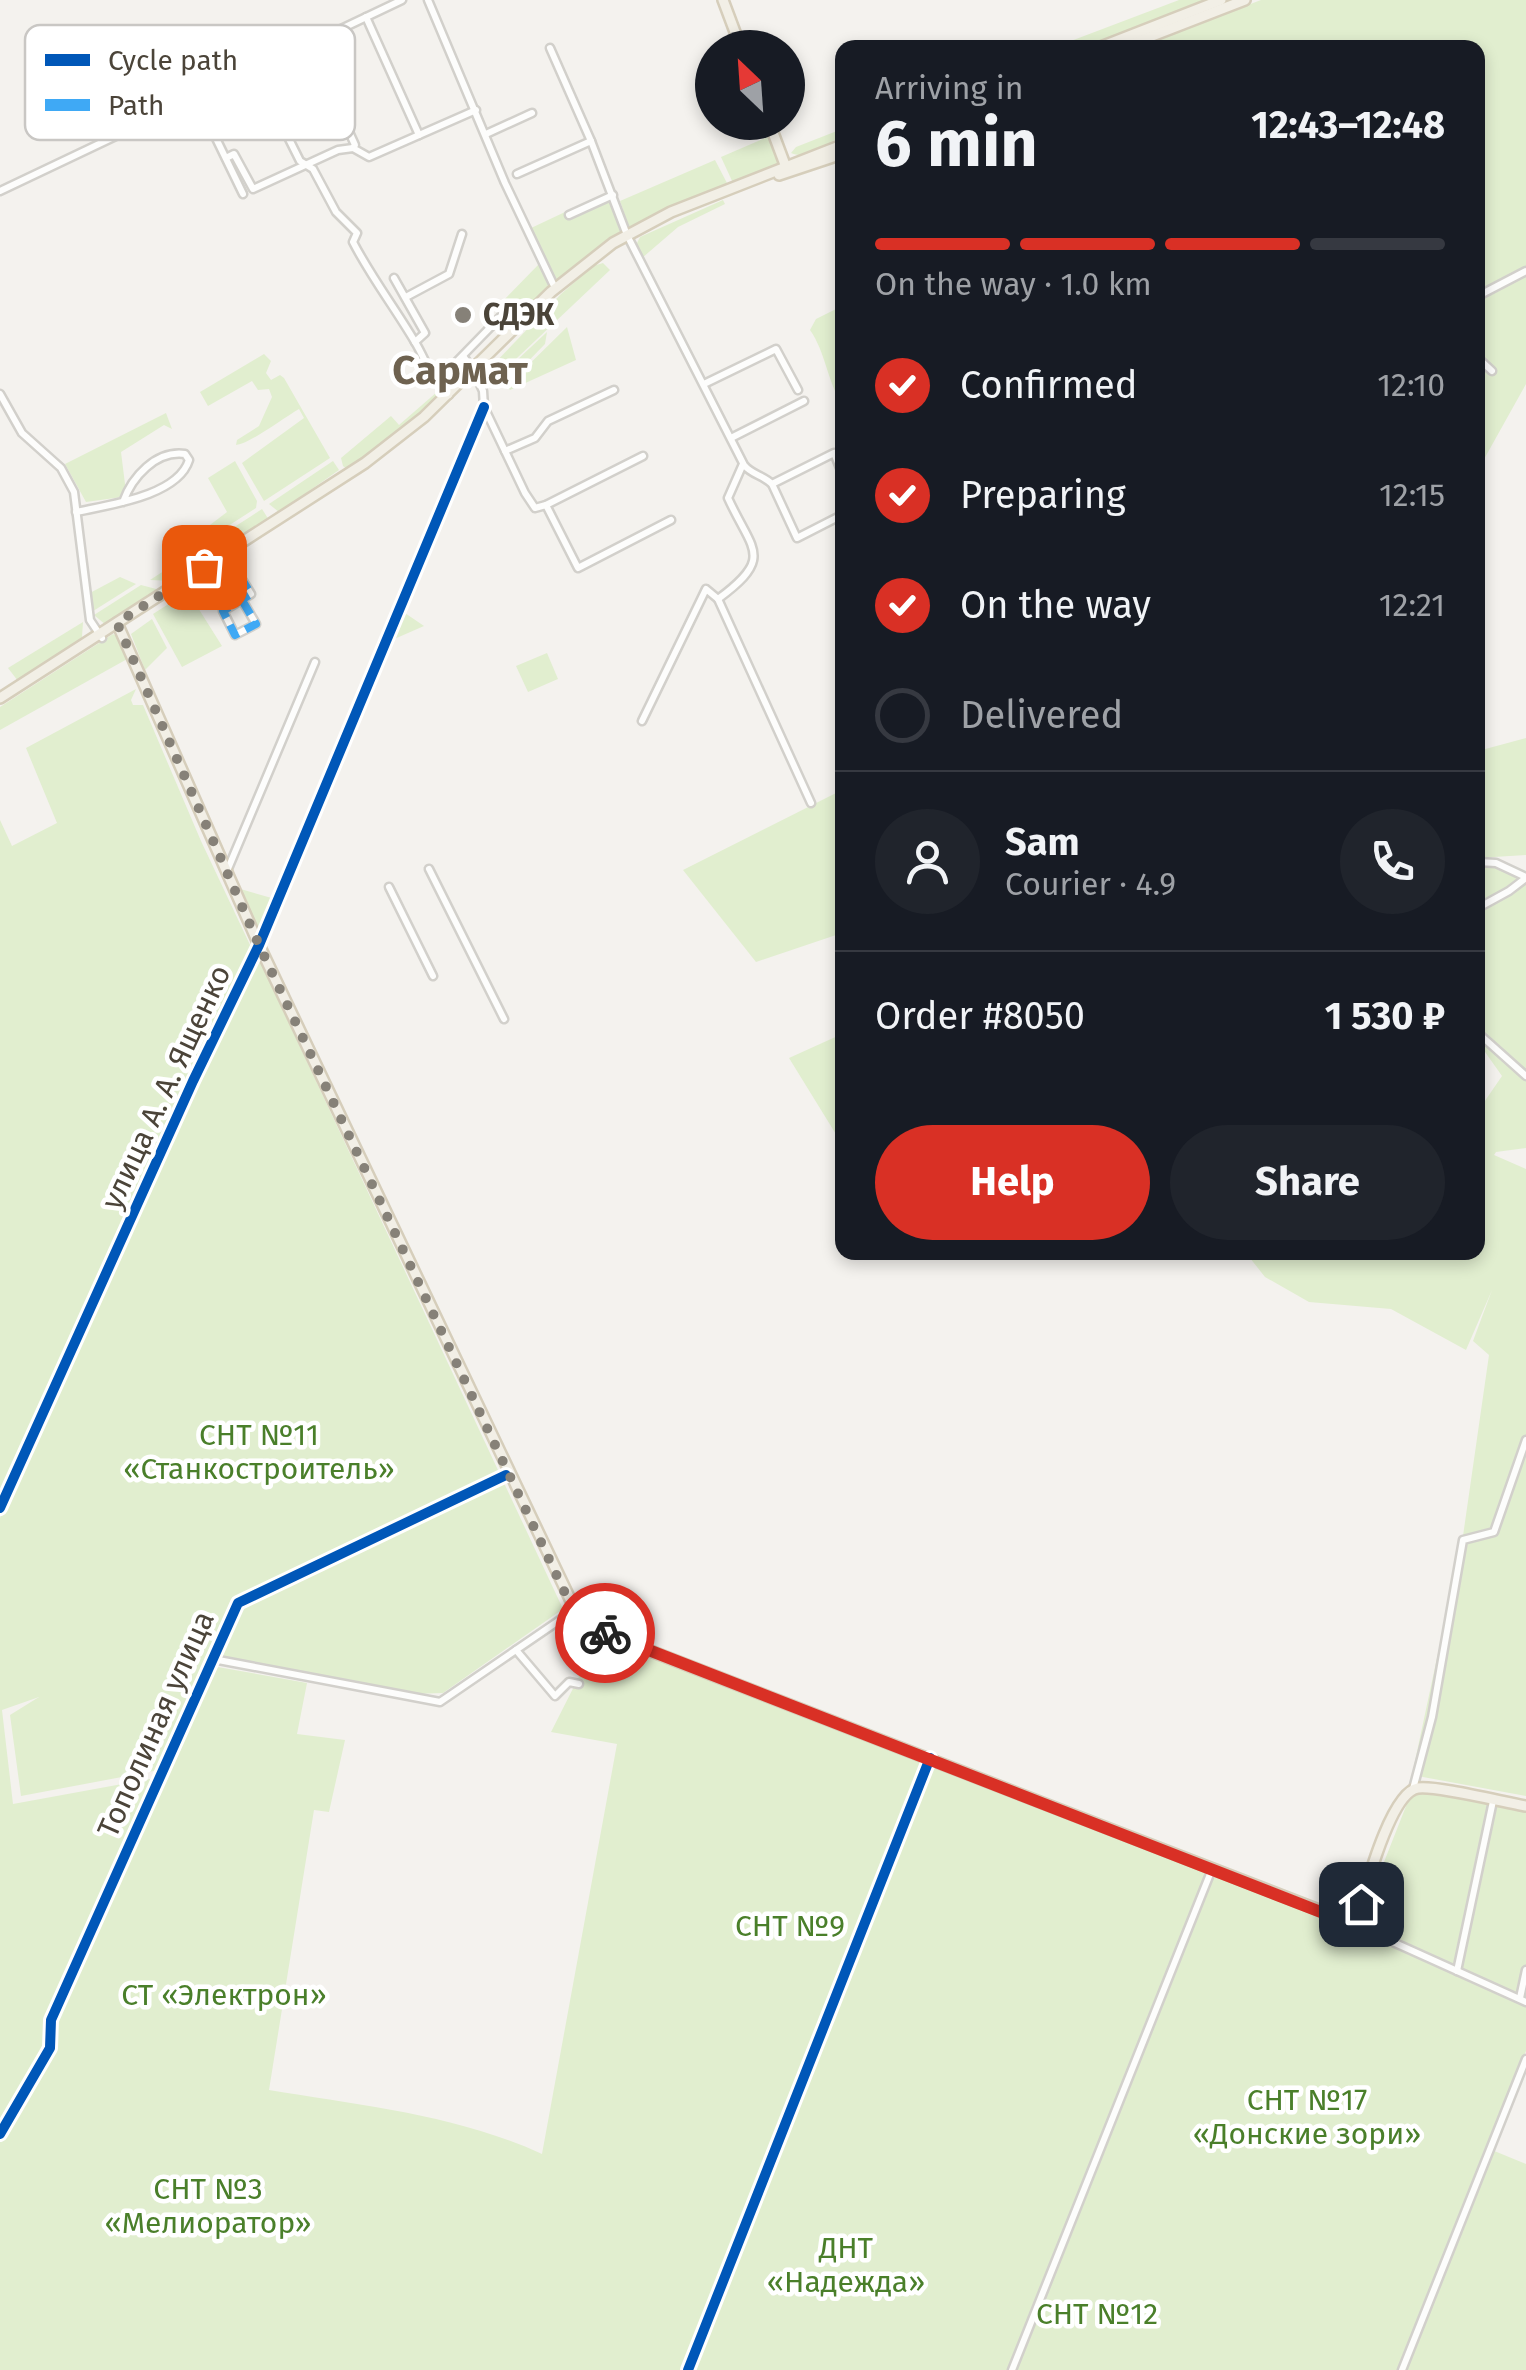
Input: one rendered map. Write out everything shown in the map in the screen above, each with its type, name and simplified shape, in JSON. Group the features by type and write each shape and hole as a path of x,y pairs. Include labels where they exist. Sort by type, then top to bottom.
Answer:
{"main road":[{"path":"723,0 734,30"},
{"path":"1118,40 1221,0"},
{"path":"1142,40 1245,0"},
{"path":"776,140 787,170"},
{"path":"0,701 346,478 474,373 555,288 592,257 671,212 835,149"},
{"path":"787,170 835,156"},
{"path":"118,625 228,557 426,420 574,278 628,237"},
{"path":"118,625 259,945 573,1610 591,1628 1331,1916 1349,1916 1361,1904 1399,1801 1413,1789 1526,1806"},
{"path":"0,701 101,636"}],"street":[{"path":"351,25 402,0"},
{"path":"428,0 512,198 555,288"},
{"path":"366,18 419,135"},
{"path":"550,48 628,237 743,462 750,472 772,484 797,538 835,519"},
{"path":"226,158 234,154 252,189 338,150 353,148 369,157 476,110"},
{"path":"486,134 532,112"},
{"path":"0,191 106,140"},
{"path":"217,140 243,194"},
{"path":"289,140 300,162 313,168 336,212 357,233 353,242 367,270 415,342 436,382 449,395"},
{"path":"353,140 353,148"},
{"path":"517,174 591,140"},
{"path":"569,215 613,195"},
{"path":"406,297 448,274 462,234"},
{"path":"1485,292 1526,271"},
{"path":"394,278 425,332 415,342"},
{"path":"436,382 508,309 517,319 525,318"},
{"path":"704,384 776,349 798,390"},
{"path":"462,356 483,391 484,407 535,508 643,456"},
{"path":"1485,364 1492,371"},
{"path":"505,452 535,438 548,421 614,390"},
{"path":"0,394 22,434 68,476 74,492 90,620 75,650"},
{"path":"731,438 804,401"},
{"name":"улица А. А. Ященко","path":"0,1508 259,945 484,407"},
{"path":"76,512 124,502 146,495 184,472 189,460 185,454 175,453 138,474 130,482 124,502"},
{"path":"772,484 835,456"},
{"path":"718,598 746,578 754,561 750,537 728,498 743,462"},
{"path":"546,506 578,568 671,520"},
{"path":"228,557 251,594 223,611 235,635 256,624 242,600"},
{"path":"642,721 706,589 718,598 811,803"},
{"path":"90,620 100,627 118,625"},
{"path":"90,620 101,636"},
{"path":"226,872 315,662"},
{"path":"1485,862 1496,863 1526,877 1509,892 1485,904"},
{"path":"429,869 504,1019"},
{"path":"389,887 433,976"},
{"path":"1485,1039 1526,1076"},
{"path":"1413,1789 1432,1716 1463,1540 1494,1532 1526,1440"},
{"name":"Тополиная улица","path":"0,2134 50,2048 51,2020 238,1604 506,1475"},
{"path":"213,1660 440,1702 573,1610"},
{"path":"516,1650 555,1696 569,1682 579,1684"},
{"path":"688,2370 930,1758"},
{"path":"1457,1971 1493,1801"},
{"path":"1012,2370 1212,1869"},
{"path":"1349,1916 1364,1930 1523,2000 1526,1974"},
{"path":"1402,2370 1526,2059"},
{"path":"0,2114 9,2118"}],"green space":[{"path":"1179,0 1209,0 1104,40 1073,40"},
{"path":"1261,0 1526,0 1526,384 1485,457 1485,40 1156,40"},
{"path":"835,132 835,140 818,150 805,155 791,153 796,147"},
{"path":"761,140 771,140 780,163 733,183 721,157"},
{"path":"715,160 728,185 629,227 620,201"},
{"path":"723,200 725,204 678,227 642,258 636,245 640,237"},
{"path":"611,201 622,230 557,280 529,229 565,212 570,220"},
{"path":"603,263 610,270 500,374 488,376 489,369 561,294 593,266"},
{"path":"539,264 550,286 516,322 499,305"},
{"path":"835,310 835,390 810,330 816,319"},
{"path":"567,327 576,360 510,390 507,386"},
{"path":"547,332 545,344 506,384 500,376"},
{"path":"264,354 271,361 266,373 271,380 280,375 284,378 330,458 264,501 242,463 304,418 299,409 236,445 237,440 259,426 272,397 269,389 258,390 252,381 208,406 200,392"},
{"path":"437,392 440,395 430,406 396,435 347,469 343,466 341,458 391,416 399,425"},
{"path":"166,413 172,429 164,425 121,452 126,492 122,497 86,502 65,464"},
{"path":"235,461 257,501 256,508 211,537 206,528 227,512 208,478"},
{"path":"333,461 339,470 279,512 269,504"},
{"path":"262,509 269,520 225,548 211,542"},
{"path":"196,550 200,565 174,581 150,580"},
{"path":"231,564 238,576 195,603 222,646 182,667 153,614"},
{"path":"120,577 136,584 90,613 88,594"},
{"path":"141,585 160,590 106,625 94,615"},
{"path":"402,611 424,626 392,640"},
{"path":"152,619 167,648 145,670 131,634"},
{"path":"83,622 82,637 75,646 18,681 8,668"},
{"path":"113,634 120,638 129,658 0,730 0,707"},
{"path":"547,653 558,679 528,692 516,666"},
{"path":"136,689 133,705 143,705 251,947 0,1499 0,820 12,846 57,823 26,748"},
{"path":"1526,738 1526,855 1485,858 1485,749"},
{"path":"835,794 835,935 756,962 683,870"},
{"path":"1485,867 1526,871 1526,1148 1494,1155 1526,1169 1526,1796 1412,1775 1463,1536 1489,1355 1473,1341 1492,1290 1466,1350 1391,1309 1309,1302 1265,1277 1252,1260 1485,1260 1485,1101 1502,1076 1485,1052"},
{"path":"237,888 275,899 264,928 254,928"},
{"path":"258,957 563,1609 443,1693 413,1694 210,1654 159,1770 21,1796 10,1715 39,1697 2,1710 13,1804 155,1778 79,1958 212,1666 307,1683 297,1734 345,1740 329,1812 314,1810 269,2090 442,2121 542,2154 617,1744 551,1732 599,1637 1358,1928 1410,1796 1422,1790 1526,1811 1526,2051 1487,2148 1526,2164 1526,2370 0,2370 0,1518"},
{"path":"835,1037 835,1133 789,1058"}],"marked path":[{"path":"228,557 251,594 223,611 235,635 256,624 242,600"}],"cycle path":[{"path":"0,1508 193,1081 259,945 484,407"},
{"path":"0,2134 50,2048 51,2020 238,1603 506,1475"},
{"path":"688,2370 930,1758"}],"way so far":[{"path":"204,567 117,623 259,945 573,1610 591,1628 605,1633"}],"place":[{"name":"СДЭК","path":"463,315"}],"district":[{"name":"Сармат","path":"460,371"}],"route":[{"path":"605,1633 1331,1916 1349,1916 1361,1904"}],"park label":[{"name":"СНТ №11 «Станкостроитель»","path":"259,1452"},
{"name":"СНТ №9","path":"790,1926"},
{"name":"СТ «Электрон»","path":"224,1995"},
{"name":"СНТ №17 «Донские зори»","path":"1307,2117"},
{"name":"СНТ №3 «Мелиоратор»","path":"208,2206"},
{"name":"ДНТ «Надежда»","path":"846,2265"},
{"name":"СНТ №12","path":"1097,2314"}]}
